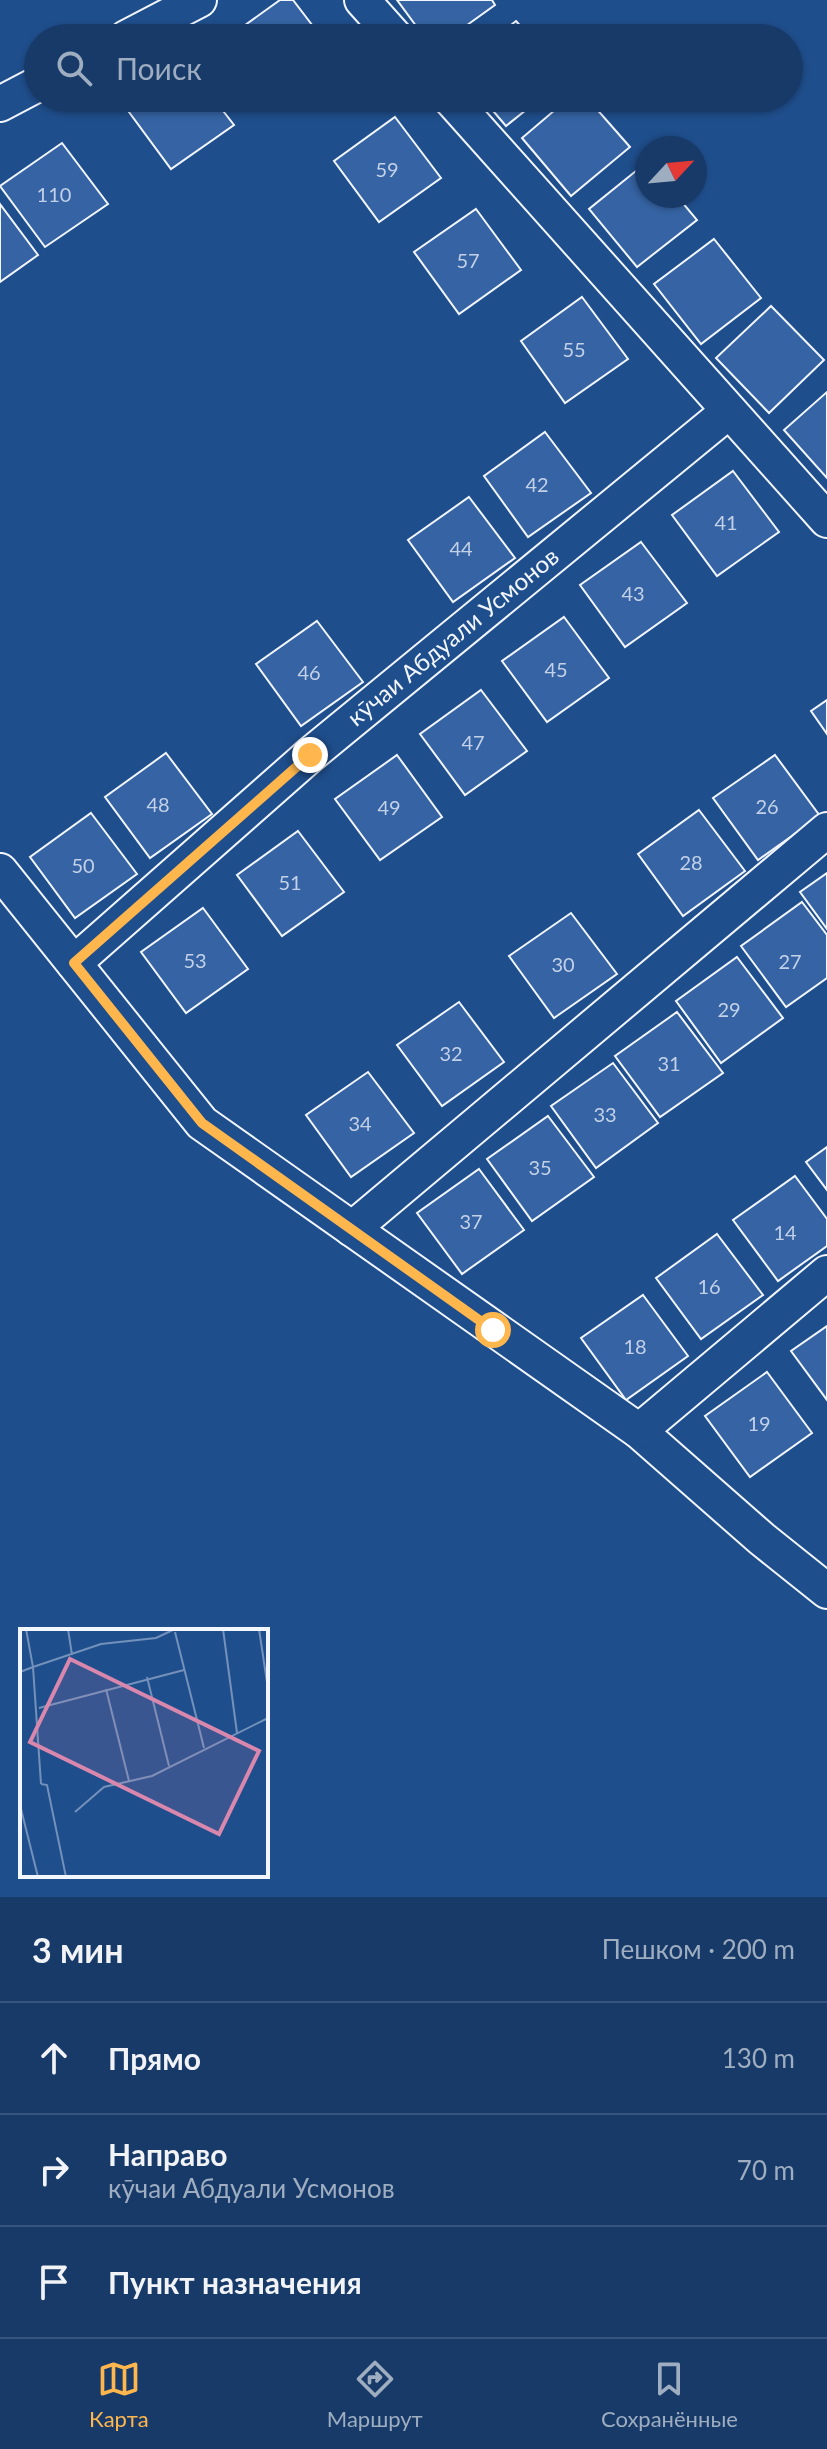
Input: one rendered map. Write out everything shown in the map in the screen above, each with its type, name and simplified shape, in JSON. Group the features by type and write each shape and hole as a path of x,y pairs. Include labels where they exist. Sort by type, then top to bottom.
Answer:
{"street":[{"path":"153,24 199,0"},
{"path":"362,0 383,24"},
{"path":"0,104 24,91"},
{"path":"462,112 827,520"},
{"name":"кӯчаи Абдуали Усмонов","path":"74,963 310,755 729,411"},
{"path":"352,1229 827,830"},
{"path":"0,871 202,1123 639,1431 762,1539 827,1591"},
{"path":"639,1431 827,1273"}],"building":[{"path":"280,0 293,0 311,24 247,24"},
{"path":"397,0 492,0 495,5 469,24 415,24"},
{"path":"129,112 224,112 234,125 171,169"},
{"path":"494,112 524,112 506,126"},
{"path":"553,112 599,112 630,147 571,196 522,138"},
{"path":"395,117 441,178 379,222 334,161"},
{"path":"62,143 108,204 45,247 0,186"},
{"path":"635,172 635,208 687,208 697,220 637,267 589,209"},
{"path":"0,204 38,255 0,282"},
{"path":"476,209 521,270 459,314 414,252"},
{"path":"714,239 761,298 701,344 654,284"},
{"path":"582,297 628,359 565,403 521,341"},
{"path":"771,306 824,360 769,413 716,358"},
{"path":"827,392 827,478 784,430"},
{"path":"545,432 591,493 528,537 484,476"},
{"path":"733,471 779,532 717,576 672,515"},
{"path":"469,497 515,558 453,602 408,540"},
{"path":"641,542 687,603 625,647 580,585"},
{"path":"564,617 609,678 547,722 502,661"},
{"path":"317,621 363,682 301,726 256,664"},
{"path":"481,690 527,751 465,795 420,734"},
{"path":"827,700 827,734 811,711"},
{"path":"166,753 212,814 150,858 105,797"},
{"path":"397,755 442,817 380,860 335,799"},
{"path":"775,755 820,816 758,860 713,798"},
{"path":"699,810 745,871 683,916 638,854"},
{"path":"91,813 137,874 75,918 30,857"},
{"path":"298,831 344,892 282,936 237,875"},
{"path":"827,873 827,929 800,892"},
{"path":"802,902 827,935 827,978 786,1007 741,946"},
{"path":"203,908 248,969 186,1013 141,952"},
{"path":"571,913 617,974 554,1018 509,956"},
{"path":"737,957 783,1018 721,1063 676,1001"},
{"path":"459,1002 504,1062 442,1106 397,1045"},
{"path":"677,1012 723,1073 660,1117 615,1056"},
{"path":"613,1063 658,1123 596,1168 551,1106"},
{"path":"368,1072 414,1133 351,1177 306,1115"},
{"path":"548,1116 594,1177 532,1221 487,1159"},
{"path":"827,1147 827,1190 806,1162"},
{"path":"479,1169 524,1230 462,1274 417,1213"},
{"path":"795,1176 827,1219 827,1246 778,1281 733,1220"},
{"path":"717,1234 763,1295 701,1339 656,1278"},
{"path":"643,1295 688,1356 626,1400 581,1338"},
{"path":"827,1326 827,1400 791,1351"},
{"path":"767,1372 812,1433 750,1477 705,1416"}],"route":[{"path":"310,755 74,963 202,1123 493,1330"}]}
